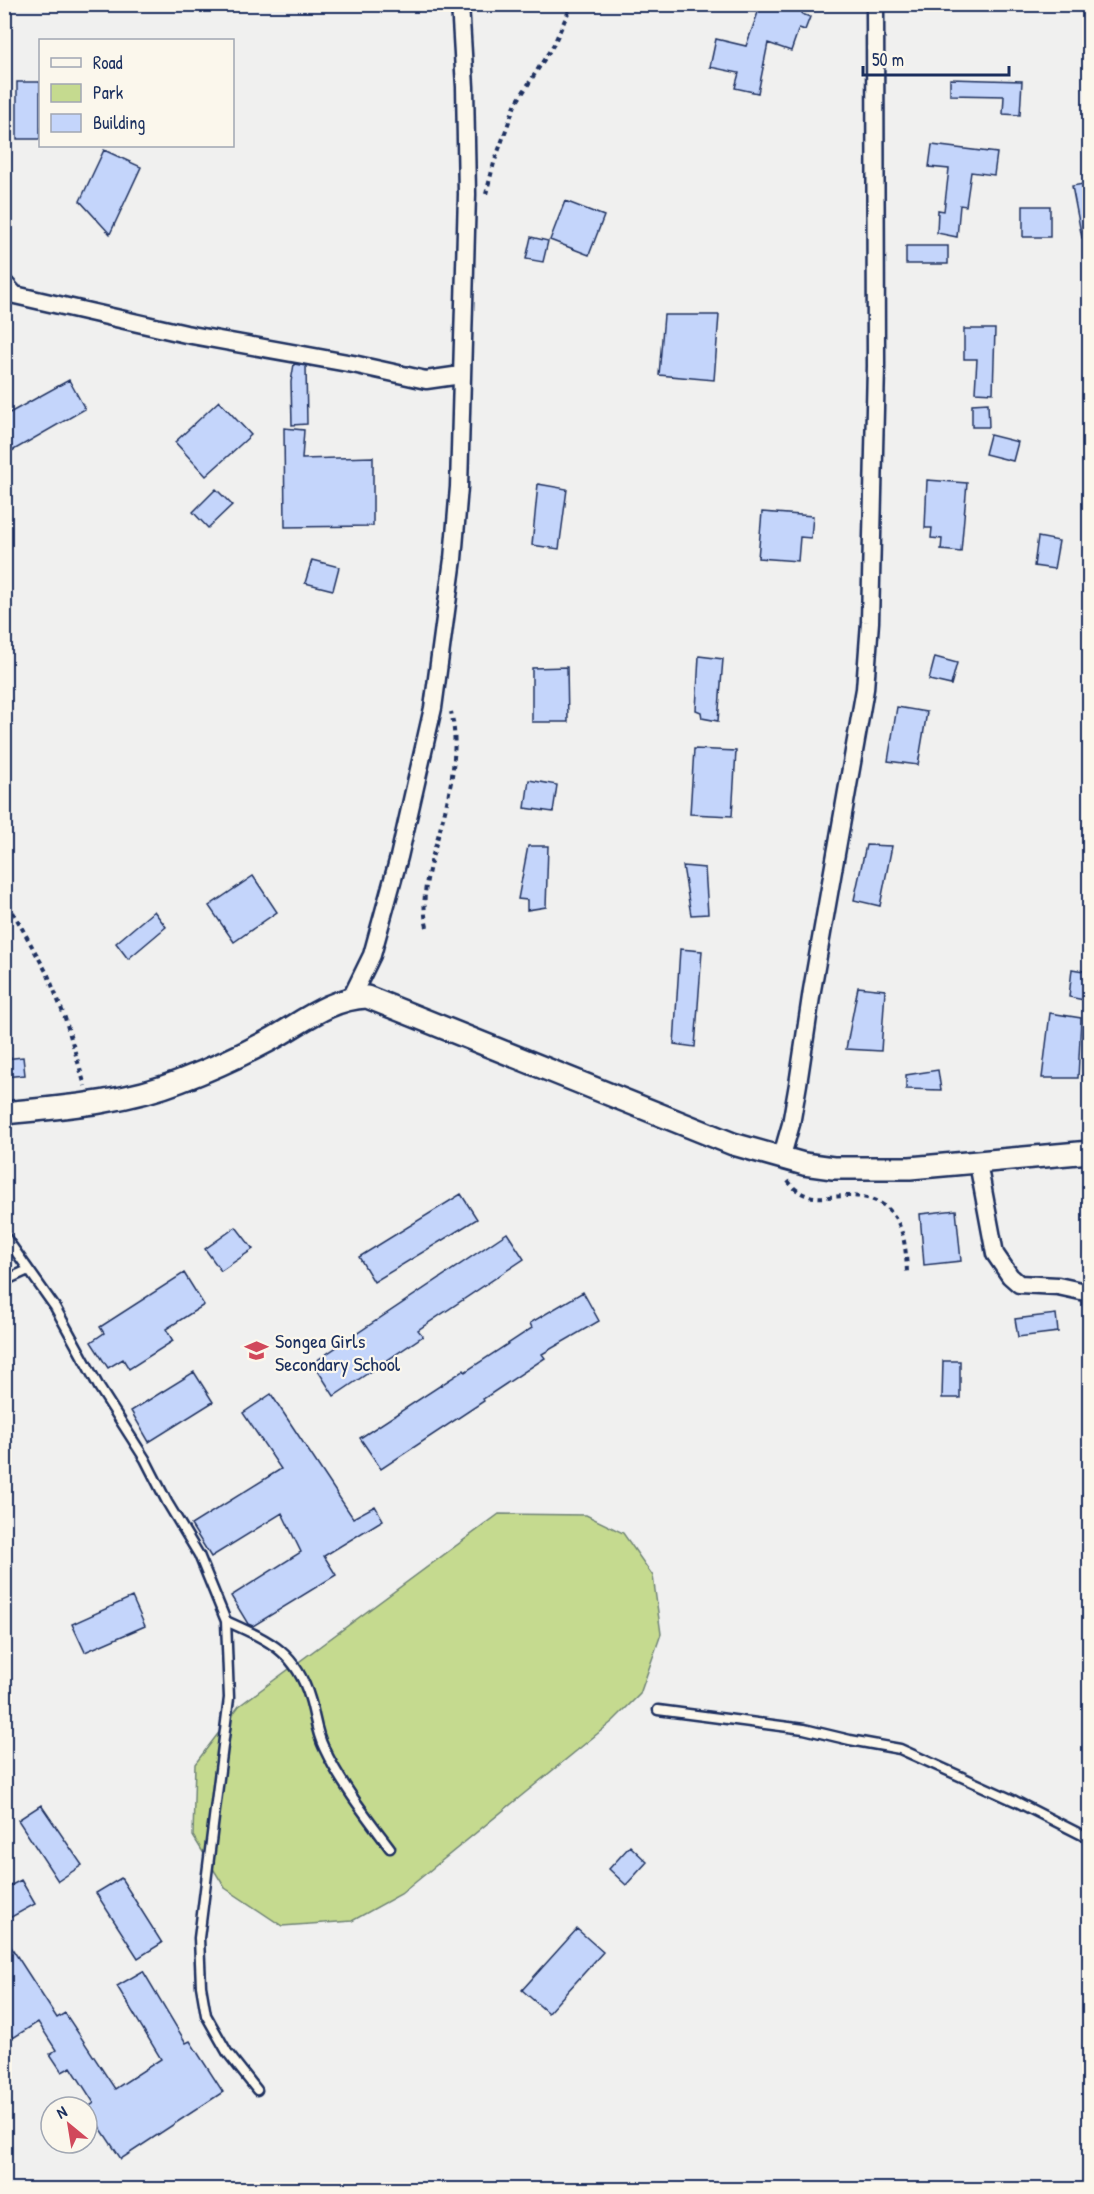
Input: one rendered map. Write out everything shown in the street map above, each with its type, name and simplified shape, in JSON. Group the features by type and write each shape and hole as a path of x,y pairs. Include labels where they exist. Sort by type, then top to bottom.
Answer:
{"street":[{"path":"351,998 372,955 396,868 433,708 453,559 459,487 467,194 465,87 460,4"},
{"path":"782,1159 791,1124 865,689 870,622 876,366 875,4"},
{"path":"4,283 15,296 186,334 342,361 426,380 461,375"},
{"path":"4,1113 129,1098 180,1081 266,1042 333,1004 351,998 367,997 733,1144 782,1159 833,1168 910,1168 1089,1152"},
{"path":"978,1162 995,1254 1010,1276 1019,1284 1058,1286 1089,1293"}],"lane":[{"path":"4,1235 55,1307 99,1387 145,1459 167,1502 199,1555 226,1621 229,1698 200,1938 201,1986 206,2015 226,2052 257,2090"},
{"path":"4,1281 28,1270"},
{"path":"226,1621 255,1634 286,1654 303,1678 322,1745 335,1769 390,1848"},
{"path":"658,1710 804,1729 900,1749 1006,1796 1089,1839"}],"path":[{"path":"486,197 494,164 515,105 554,44 572,4"},
{"path":"427,927 424,903 426,884 445,812 455,743 450,708"},
{"path":"4,896 48,975 65,1018 90,1104"},
{"path":"782,1159 789,1182 807,1196 861,1197 877,1202 892,1211 900,1223 907,1274"}],"green space":[{"path":"499,1514 586,1515 623,1533 653,1576 661,1634 640,1694 613,1721 401,1894 352,1921 282,1926 225,1888 193,1836 195,1764 239,1706"}],"building":[{"path":"761,4 805,4 802,14 810,17 805,30 799,28 791,51 768,43 758,93 735,88 739,73 710,67 716,39 746,46"},
{"path":"950,79 1022,81 1020,115 1003,114 1004,96 950,95"},
{"path":"17,82 39,82 39,139 17,139"},
{"path":"932,145 997,153 994,175 971,172 966,206 960,205 957,237 937,233 938,210 944,211 949,169 929,167"},
{"path":"104,150 141,167 110,234 80,201"},
{"path":"1089,183 1089,237 1082,238 1072,186"},
{"path":"565,201 604,216 589,255 550,240"},
{"path":"1023,206 1050,206 1050,237 1023,237"},
{"path":"531,237 548,241 543,262 526,259"},
{"path":"906,246 948,246 948,264 906,264"},
{"path":"664,315 719,315 714,380 659,375"},
{"path":"964,329 995,329 993,393 975,392 977,359 964,359"},
{"path":"294,364 306,366 307,424 292,425 291,382"},
{"path":"69,380 85,409 12,451 4,438 4,416"},
{"path":"219,401 251,435 206,476 175,442"},
{"path":"988,403 989,427 972,427 972,404"},
{"path":"284,428 304,430 302,459 373,457 373,526 285,527"},
{"path":"990,435 1018,442 1013,461 985,454"},
{"path":"927,480 967,483 961,552 941,550 942,539 931,538 932,528 925,528"},
{"path":"538,484 567,489 559,549 532,545"},
{"path":"216,489 232,505 208,528 193,512"},
{"path":"762,512 813,516 811,538 800,537 798,561 758,558"},
{"path":"1038,537 1059,541 1054,569 1034,566"},
{"path":"312,560 339,567 333,590 305,583"},
{"path":"699,656 723,659 718,721 702,718 701,712 696,710"},
{"path":"935,657 957,663 951,685 929,680"},
{"path":"567,667 568,722 532,722 532,668"},
{"path":"897,707 927,712 918,765 888,761"},
{"path":"694,749 736,751 732,816 690,814"},
{"path":"529,780 557,785 553,812 525,808"},
{"path":"866,845 892,846 880,906 854,900"},
{"path":"528,846 548,846 546,907 527,910 527,900 518,899"},
{"path":"683,866 705,868 708,914 691,915"},
{"path":"253,876 277,912 234,942 209,906"},
{"path":"154,911 166,927 128,959 116,943"},
{"path":"680,949 702,951 695,1047 674,1044"},
{"path":"1072,969 1089,972 1089,1001 1069,997"},
{"path":"858,987 885,990 881,1051 846,1049"},
{"path":"1050,1013 1081,1018 1078,1078 1042,1078"},
{"path":"23,1057 25,1075 4,1077 4,1059"},
{"path":"938,1070 941,1090 906,1089 906,1075"},
{"path":"461,1194 477,1219 374,1282 359,1257"},
{"path":"956,1210 961,1261 924,1265 920,1214"},
{"path":"236,1227 253,1249 221,1271 205,1249"},
{"path":"507,1233 524,1259 418,1330 423,1336 334,1396 313,1363"},
{"path":"184,1273 204,1305 166,1329 173,1341 129,1369 123,1359 108,1368 91,1342 104,1333 100,1327"},
{"path":"583,1292 599,1321 542,1354 545,1358 381,1469 360,1438 532,1328 530,1323"},
{"path":"1056,1314 1058,1332 1018,1337 1015,1319"},
{"path":"943,1361 960,1361 960,1398 942,1398"},
{"path":"194,1372 213,1402 149,1442 131,1411"},
{"path":"271,1394 353,1518 375,1506 383,1520 324,1556 336,1575 253,1626 248,1624 231,1596 301,1552 282,1513 211,1557 191,1525 281,1469 243,1413"},
{"path":"132,1597 145,1626 85,1652 72,1624"},
{"path":"41,1805 82,1865 58,1881 18,1820"},
{"path":"630,1846 647,1862 626,1885 609,1869"},
{"path":"121,1878 162,1943 138,1958 96,1893"},
{"path":"21,1880 35,1904 4,1921 4,1889"},
{"path":"577,1929 603,1952 548,2013 522,1990"},
{"path":"4,1936 57,2018 65,2013 115,2089 161,2059 117,1986 143,1971 186,2043 190,2041 223,2092 121,2159 99,2126 99,2095 89,2095 71,2067 62,2072 50,2054 56,2050 38,2022 13,2038 4,2024"}],"place":[{"name":"Songea Girls Secondary School","path":"257,1351"}]}
